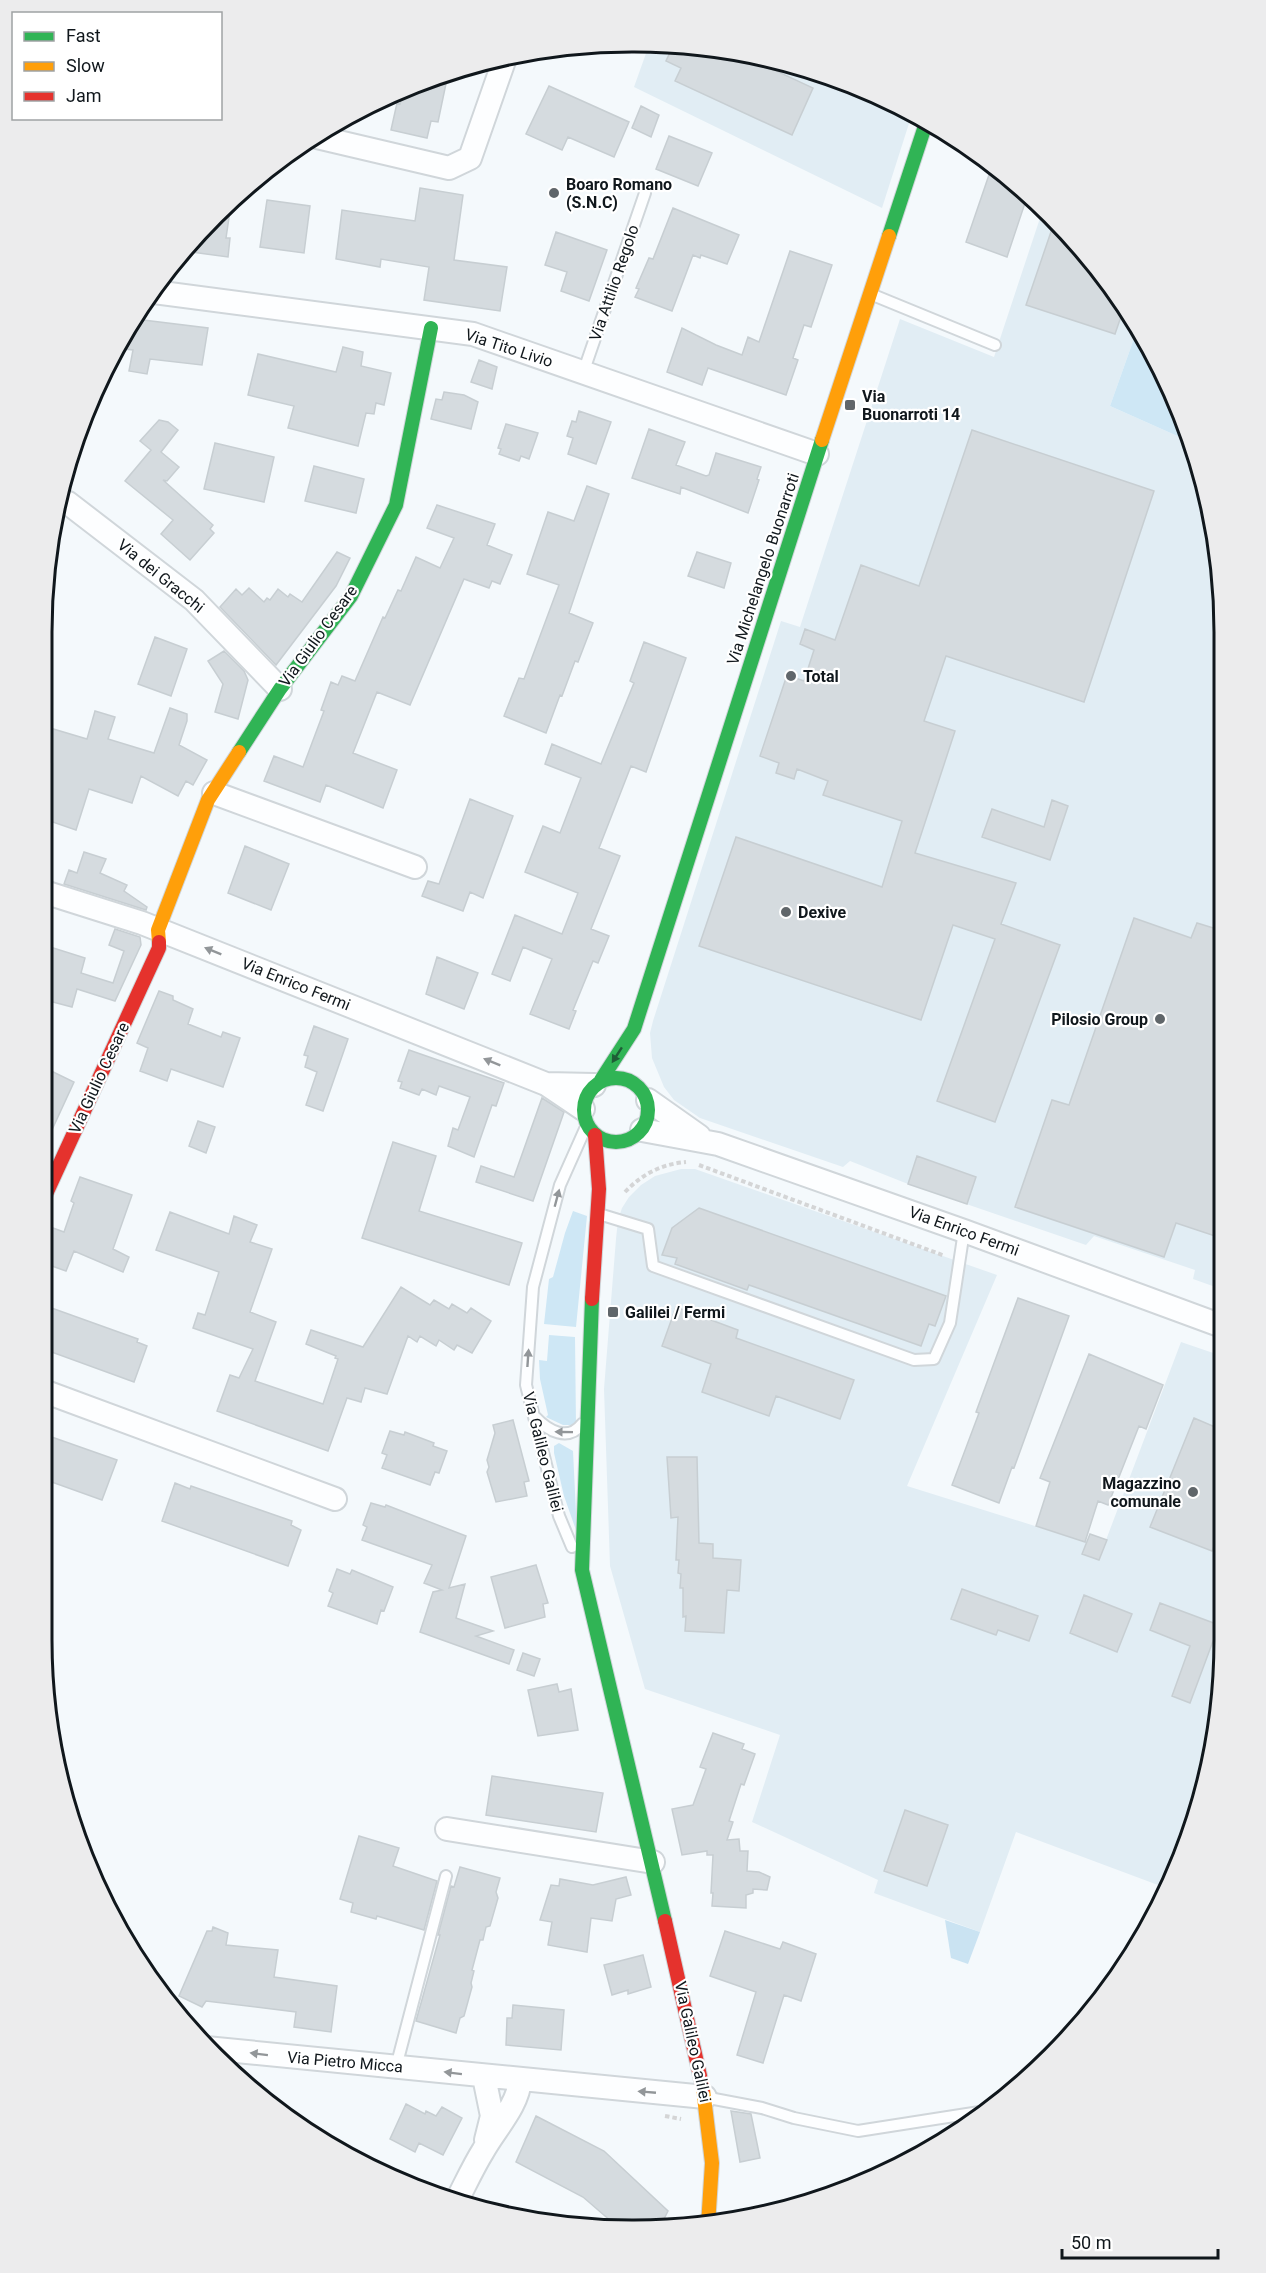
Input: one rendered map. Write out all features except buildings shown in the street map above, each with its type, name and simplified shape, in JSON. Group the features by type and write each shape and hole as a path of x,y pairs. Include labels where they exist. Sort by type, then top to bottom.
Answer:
{"street":[{"path":"327,139 449,168 470,158 502,68"},
{"name":"Via Michelangelo Buonarroti","path":"598,1083 634,1029 817,454 924,130"},
{"name":"Via Tito Livio","path":"162,293 473,334 817,454"},
{"name":"Via Giulio Cesare","path":"52,1181 159,948 158,930 208,800 280,689 351,596 396,505 431,328"},
{"name":"Via dei Gracchi","path":"68,503 194,600 280,689"},
{"path":"214,793 415,867"},
{"name":"Via Enrico Fermi","path":"52,895 158,930 546,1084 588,1123"},
{"name":"Via Michelangelo Buonarroti","path":"634,1029 636,1052"},
{"path":"621,1077 642,1087 649,1116 635,1135 611,1142 588,1123 586,1096 598,1083 621,1077"},
{"name":"Via Enrico Fermi","path":"546,1084 598,1083"},
{"name":"Via Enrico Fermi","path":"642,1087 706,1140"},
{"name":"Via Galileo Galilei","path":"588,1123 599,1189 587,1410 582,1570 705,2097 712,2163 709,2216"},
{"name":"Via Enrico Fermi","path":"635,1135 706,1140 964,1230 1214,1323"},
{"name":"Via Galileo Galilei","path":"599,1189 635,1135"},
{"path":"52,1394 335,1499"},
{"path":"447,1829 652,1862"},
{"name":"Via Pietro Micca","path":"223,2050 705,2097"},
{"path":"484,2077 492,2116 484,2149"},
{"path":"460,2194 519,2090 520,2080"}],"lane":[{"name":"Via Attilio Regolo","path":"583,373 645,193"},
{"path":"870,294 995,345"},
{"name":"Via Galileo Galilei","path":"582,1570 559,1516 526,1385 533,1287 560,1185 588,1123"},
{"path":"597,1213 648,1229 653,1266 914,1360 934,1359 950,1323 964,1230"},
{"path":"534,1415 543,1425 555,1432 567,1434 576,1431 583,1422 587,1410"},
{"path":"396,2067 446,1876"},
{"path":"705,2097 858,2131 969,2114"}],"path":[{"path":"621,1197 643,1175 666,1165 685,1161 724,1173 959,1262"}],"shaded area":[{"path":"646,53 709,57 783,72 820,83 890,112 909,123 882,208 634,87"},
{"path":"1039,220 1094,280 1134,339 1110,406 1179,437 1194,483 1209,557 1214,633 1214,1286 1193,1279 1195,1270 1094,1236 1086,1245 908,1184 850,1161 843,1167 700,1118 674,1100 664,1087 652,1058 650,1033 653,1021 781,621 800,627 900,319 994,357"},
{"path":"1134,339 1154,376 1179,437 1110,406"},
{"path":"681,1169 695,1169 997,1275 907,1486 1086,1542 1090,1534 1106,1540 1181,1342 1214,1353 1214,1640 1209,1716 1194,1790 1183,1827 1159,1885 1016,1832 980,1932 874,1893 878,1880 752,1822 780,1735 645,1689 610,1566 604,1389 618,1220 629,1197 655,1176"},
{"path":"573,1211 587,1216 576,1327 544,1324 549,1279 553,1277"},
{"path":"549,1335 575,1337 576,1425 563,1425 546,1417 548,1415 540,1379 539,1360 547,1361"},
{"path":"559,1443 573,1451 577,1533 564,1496 554,1453 554,1446"},
{"path":"945,1920 980,1932 968,1964 951,1958"}],"traffic: fast":[{"path":"889,236 924,130"},
{"path":"239,752 280,689 351,596 396,505 431,328"},
{"path":"601,1080 634,1029 822,440"},
{"path":"610,1078 622,1078 639,1087 646,1098 648,1110 646,1122 639,1133 622,1142 610,1142 598,1137 589,1128 584,1116 584,1104 589,1092 598,1083 610,1078"},
{"path":"592,1299 582,1570 665,1921"}],"traffic: slow":[{"path":"822,440 889,236"},
{"path":"159,942 158,930 208,800 239,752"},
{"path":"703,2089 712,2163 709,2216"}],"traffic: jam":[{"path":"52,1181 159,948 159,942"},
{"path":"592,1299 599,1189 595,1135"},
{"path":"665,1921 703,2089"}],"place":[{"name":"Boaro Romano (S.N.C)","path":"554,193"},
{"name":"Via Buonarroti 14","path":"850,405"},
{"name":"Total","path":"791,676"},
{"name":"Dexive","path":"786,912"},
{"name":"Pilosio Group","path":"1160,1019"},
{"name":"Galilei / Fermi","path":"613,1312"},
{"name":"Magazzino comunale","path":"1193,1492"}]}
